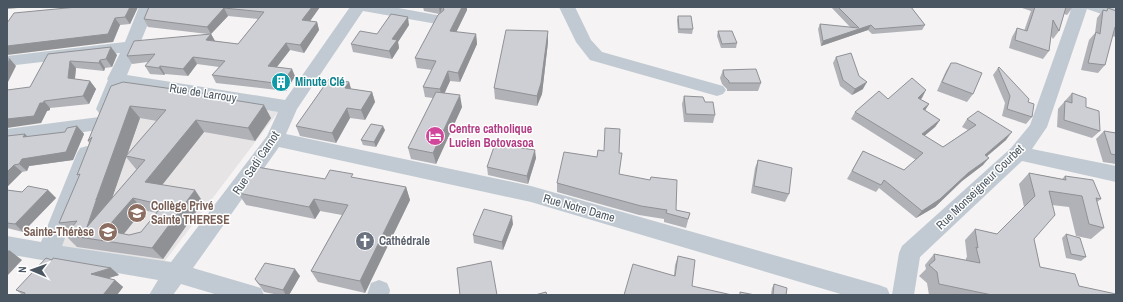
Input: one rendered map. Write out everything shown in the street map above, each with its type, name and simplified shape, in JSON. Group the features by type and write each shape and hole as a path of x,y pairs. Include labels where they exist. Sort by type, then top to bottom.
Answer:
{"street":[{"path":"48,253 116,79 147,7"},
{"name":"Rue Sadi Carnot","path":"160,295 275,139 289,107 358,7"},
{"path":"366,7 437,19"},
{"path":"567,7 584,42 596,56 717,90"},
{"name":"Rue Monseigneur Courbet","path":"903,295 910,253 1018,153 1038,127 1080,7"},
{"path":"1093,7 1116,14"},
{"path":"7,60 131,46"},
{"name":"Rue de Larrouy","path":"116,79 289,107"},
{"path":"7,136 99,124"},
{"name":"Rue Notre Dame","path":"275,139 531,194 879,295"},
{"path":"1018,153 1116,174"},
{"path":"7,245 176,273 253,295"}],"shaded area":[{"name":"Collège Privé Sainte THERESE","path":"120,86 278,112 155,274 59,249"}],"building":[{"path":"77,7 130,7 125,17 115,18 108,34 7,46 7,23 14,13"},
{"path":"149,7 312,7 302,20 317,22 300,45 286,43 268,66 292,69 282,84 212,75 225,61 193,57 183,69 160,66 159,68 145,66 155,54 127,56 134,41 211,34 206,40 238,44 264,12 224,8 207,27 144,19"},
{"path":"443,7 462,7 450,31 476,34 458,73 448,71 440,89 423,87 436,61 415,58 438,15 444,10"},
{"path":"838,7 911,7 925,25 875,29 871,25 823,41 820,24 859,28"},
{"path":"1035,7 1066,7 1059,31 1053,20 1049,51 1015,40 1017,28 1027,31"},
{"path":"1108,8 1116,11 1116,27 1105,65 1088,63 1096,32 1100,34 1103,10 1107,11"},
{"path":"391,14 408,17 392,39 397,40 389,51 351,44 360,31 377,34"},
{"path":"678,16 691,16 693,29 679,29"},
{"path":"506,30 548,31 541,83 537,96 494,88"},
{"path":"718,31 732,31 737,43 722,44"},
{"path":"111,47 106,59 100,60 99,63 70,61 68,78 90,81 83,96 44,101 43,103 40,103 34,116 7,119 7,90 30,87 48,54"},
{"path":"851,53 859,76 867,82 855,89 843,80 836,57"},
{"path":"951,63 956,63 982,73 973,94 942,82"},
{"path":"999,67 1029,99 1028,102 1034,104 1032,117 1007,109 1010,96 998,68"},
{"path":"756,69 761,83 729,83 724,76 723,70"},
{"path":"912,78 926,90 918,98 929,104 923,109 940,120 922,134 943,147 976,125 967,119 978,111 1012,132 985,155 989,158 968,173 940,199 922,211 884,180 881,185 852,171 863,151 904,170 923,153 855,112 879,91 888,99"},
{"path":"329,79 349,82 345,88 372,92 361,110 347,108 332,133 296,126"},
{"path":"123,82 209,94 208,96 264,105 248,128 196,120 145,182 195,190 152,248 65,235 77,221 59,223 80,174 77,175 92,137 88,141 111,86","holes":["130,106 166,110 126,156 145,160 87,227","133,198 163,205 141,232 129,235 105,230"]},
{"path":"436,92 460,95 433,153 408,148"},
{"path":"1072,93 1086,98 1086,107 1099,111 1100,131 1064,120 1065,101 1072,103"},
{"path":"684,96 703,97 705,102 713,102 715,115 686,114"},
{"path":"371,124 383,126 374,142 361,140"},
{"path":"77,126 66,152 22,159 19,164 14,165 7,172 7,136 25,134 23,137 65,132 67,128"},
{"path":"605,128 620,129 619,153 622,153 619,174 650,180 651,177 677,180 676,210 690,213 688,219 666,213 667,210 641,206 557,183 564,152 597,157 598,150 604,151"},
{"path":"1104,131 1116,133 1116,155 1111,154"},
{"path":"495,144 535,150 527,176 487,167"},
{"path":"758,160 792,168 789,194 754,186"},
{"path":"257,167 325,179 330,170 353,174 351,177 406,187 360,281 311,271 348,205 314,199 309,207 238,193"},
{"path":"1029,173 1066,180 1065,176 1093,180 1101,199 1096,198 1104,228 1089,224 1082,196 1049,191 1055,215 1034,239 1040,267 1075,274 1079,286 1116,295 992,295 939,284 937,272 929,265 935,260 934,254 980,263 976,247 978,248 975,229 997,234 1035,196"},
{"path":"28,186 48,190 15,224 7,223 7,190 22,192"},
{"path":"484,209 512,216 502,242 473,235"},
{"path":"1066,234 1080,238 1086,257 1071,254"},
{"path":"678,256 695,260 692,286 732,295 624,295 633,264 675,276"},
{"path":"46,258 111,268 91,274 115,280 103,295 24,295 25,293 16,290"},
{"path":"491,261 497,295 460,295 457,268"},
{"path":"265,263 295,269 283,290 259,284 255,279"},
{"path":"774,284 787,288 786,295 773,295"},
{"path":"546,292 547,295 535,295"},
{"path":"740,292 755,295 740,295"}],"place":[{"name":"Minute Clé","path":"281,82"},
{"name":"Centre catholique Lucien Botovasoa","path":"435,136"},
{"name":"Collège Privé Sainte THERESE","path":"137,213"},
{"name":"Sainte-Thérèse","path":"108,232"},
{"name":"Cathédrale","path":"365,241"}]}
